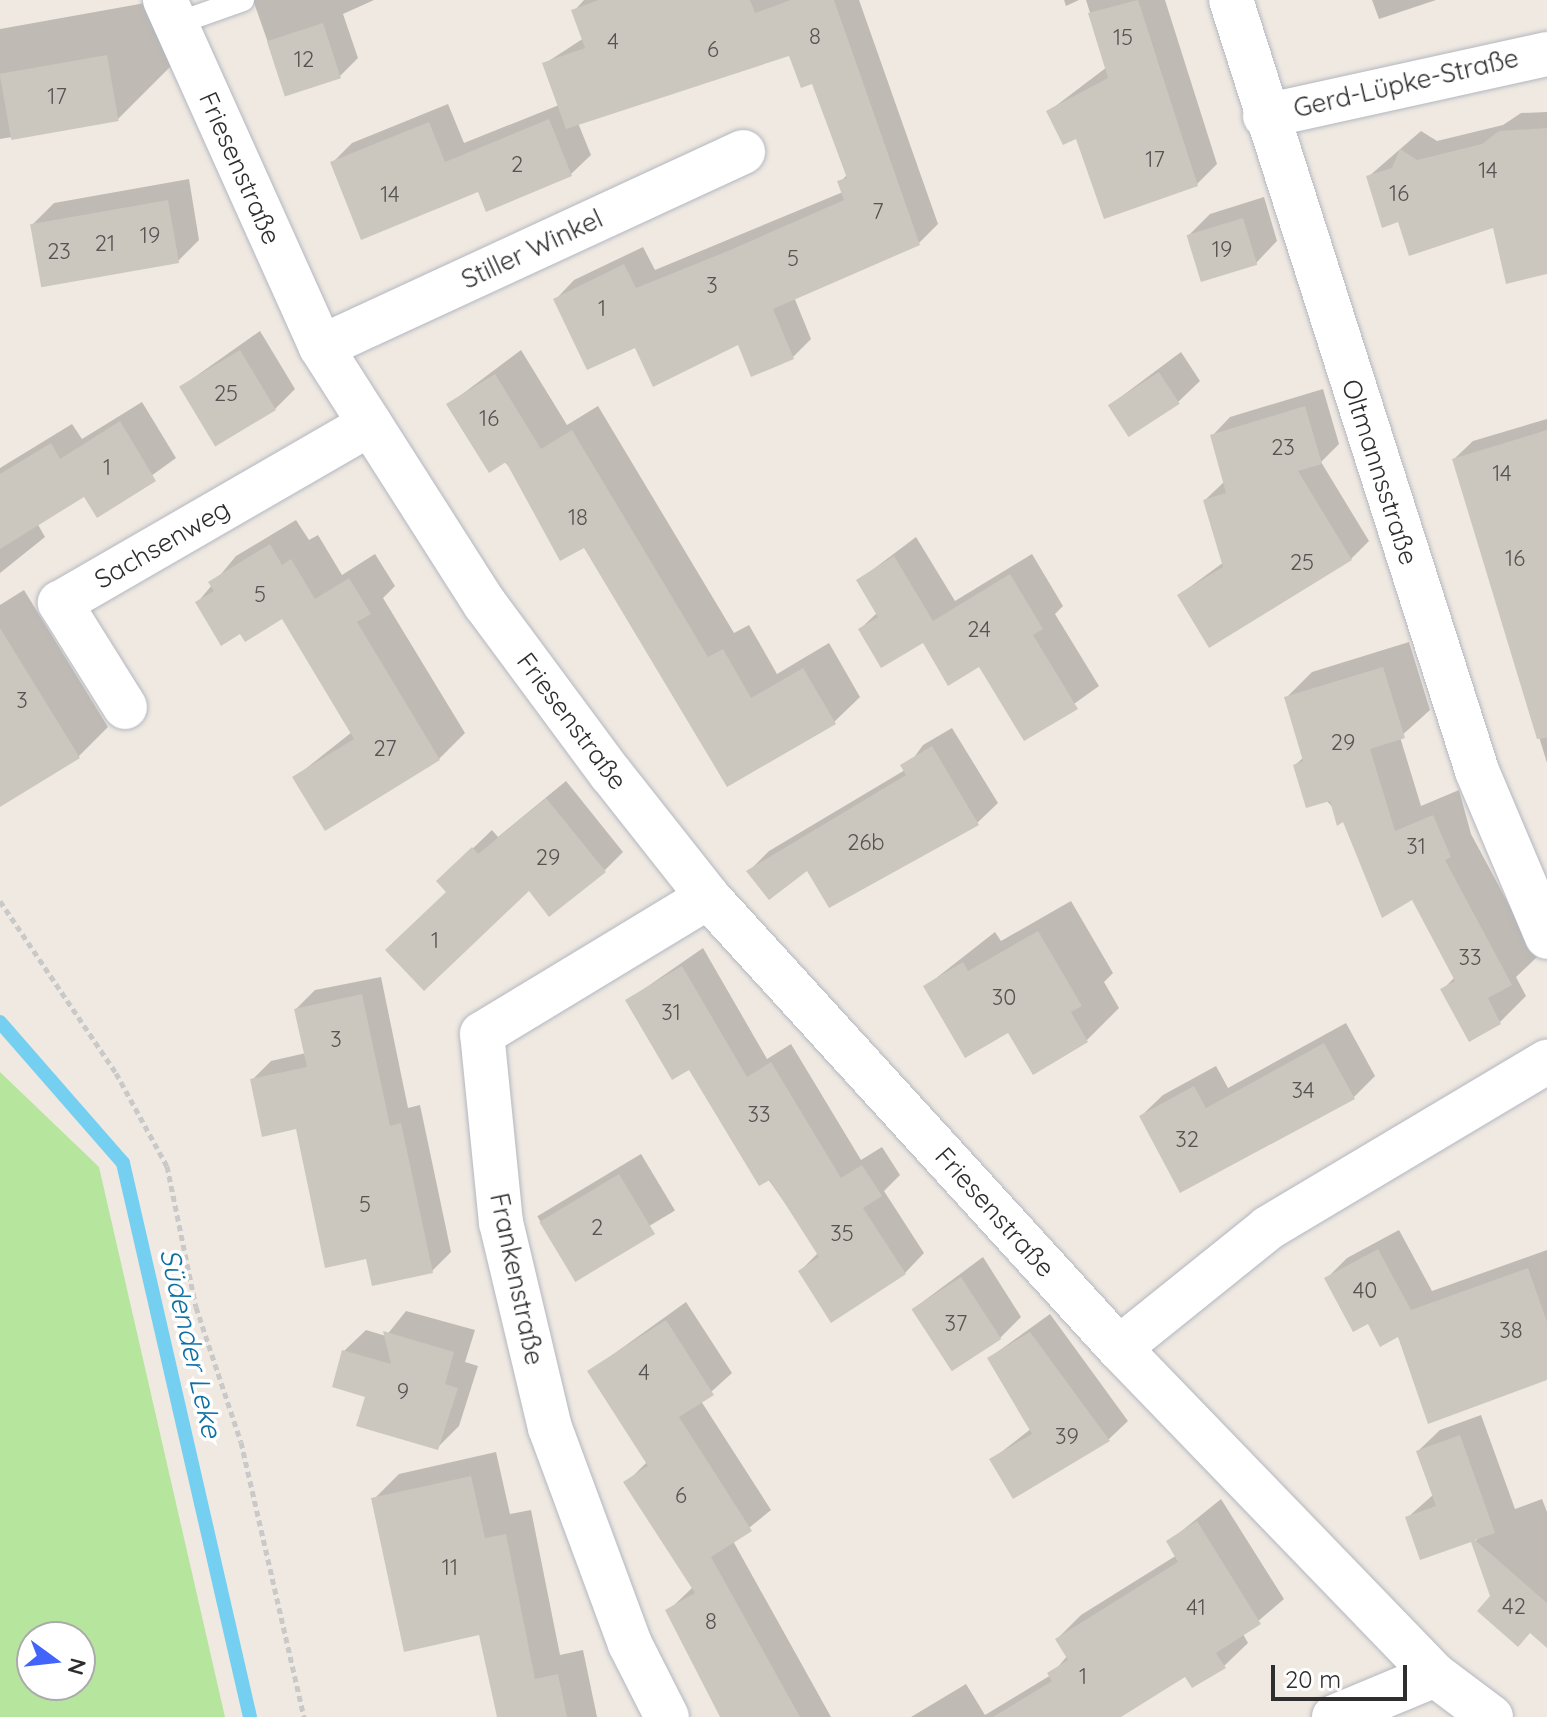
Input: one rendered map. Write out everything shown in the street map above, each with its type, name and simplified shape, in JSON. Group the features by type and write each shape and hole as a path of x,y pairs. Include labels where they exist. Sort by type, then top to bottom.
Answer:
{"street":[{"name":"Oltmannsstraße","path":"1231,0 1265,116 1491,812 1547,937"},
{"name":"Friesenstraße","path":"170,12 321,347 494,617 708,897 1119,1348 1435,1675 1491,1717"},
{"name":"Gerd-Lüpke-Straße","path":"1265,116 1547,54"},
{"name":"Stiller Winkel","path":"321,347 743,152"},
{"name":"Sachsenweg","path":"125,707 60,603 370,424"},
{"name":"Frankenstraße","path":"667,1717 630,1644 550,1428 501,1223 482,1034 708,897"},
{"path":"1119,1348 1268,1228 1547,1062"},
{"path":"1334,1717 1435,1675"}],"lane":[{"path":"170,12 243,0"}],"path":[{"path":"0,901 116,1073 167,1166 196,1307 241,1442 304,1717"}],"green space":[{"path":"0,1072 99,1167 225,1717 0,1717"}],"building":[{"path":"599,0 750,0 755,13 791,0 834,0 920,245 773,309 794,359 751,377 738,345 653,387 635,348 587,370 553,299 624,264 636,288 728,251 844,200 837,181 847,178 812,84 801,88 789,56 566,129 542,63 585,48 571,10"},
{"path":"1138,0 1198,186 1104,219 1076,139 1063,145 1046,111 1108,78 1088,13"},
{"path":"323,23 341,78 285,96 267,41"},
{"path":"107,55 119,121 11,140 0,74"},
{"path":"549,119 572,176 486,212 478,192 361,240 330,162 429,122 445,162"},
{"path":"1547,128 1547,274 1506,284 1493,228 1409,256 1398,222 1382,228 1366,176 1392,168 1400,149 1417,160 1482,144 1499,131"},
{"path":"168,200 179,263 41,287 30,224"},
{"path":"1243,218 1257,265 1201,282 1187,235"},
{"path":"240,350 276,410 215,447 179,387"},
{"path":"1159,372 1180,404 1129,437 1108,405"},
{"path":"495,374 541,449 572,430 708,657 723,649 751,698 803,668 836,724 727,787 584,548 560,561 506,462 489,473 446,404"},
{"path":"1305,406 1322,464 1298,471 1352,560 1209,648 1177,595 1223,567 1203,500 1226,493 1210,435"},
{"path":"120,421 156,481 97,518 84,497 0,549 0,474 51,443 60,459"},
{"path":"1547,430 1547,738 1537,739 1452,459"},
{"path":"270,544 282,565 291,559 315,599 349,578 371,614 357,622 440,760 325,831 292,777 354,739 282,619 245,642 240,634 221,646 195,602 214,591 208,582"},
{"path":"894,556 933,621 1010,574 1043,629 1033,635 1078,709 1024,741 979,667 948,686 923,643 881,668 858,629 878,617 856,580"},
{"path":"0,628 80,758 0,807"},
{"path":"1383,667 1405,738 1370,749 1395,831 1433,815 1451,857 1445,860 1512,985 1488,998 1501,1024 1469,1042 1440,989 1455,981 1412,900 1382,918 1343,822 1337,826 1330,801 1306,808 1293,765 1303,761 1284,697"},
{"path":"932,746 979,825 829,908 807,871 769,900 746,871 906,775 900,765"},
{"path":"546,798 606,872 549,917 529,891 424,991 385,950 446,892 436,881 472,847 478,854"},
{"path":"1038,931 1082,1006 1071,1012 1088,1042 1033,1075 1008,1033 965,1058 923,986 963,962 968,971"},
{"path":"682,966 747,1077 771,1062 841,1178 862,1165 882,1196 863,1208 906,1274 831,1323 798,1271 819,1257 770,1180 759,1186 689,1070 672,1080 625,1000"},
{"path":"362,994 390,1126 401,1123 433,1273 372,1286 366,1259 325,1268 296,1129 262,1137 250,1079 307,1067 294,1009"},
{"path":"1324,1043 1355,1099 1180,1193 1139,1116 1194,1086 1206,1108"},
{"path":"619,1174 655,1234 575,1282 539,1222"},
{"path":"1378,1249 1411,1310 1528,1268 1547,1322 1547,1380 1428,1424 1398,1337 1380,1347 1368,1324 1353,1332 1324,1278"},
{"path":"961,1277 1001,1339 952,1371 912,1309"},
{"path":"666,1320 714,1395 679,1417 752,1531 711,1557 800,1717 720,1717 665,1610 695,1593 623,1482 648,1466 587,1371"},
{"path":"383,1331 454,1352 445,1384 458,1388 438,1450 356,1426 365,1397 332,1387 342,1350 391,1364"},
{"path":"1030,1332 1110,1441 1013,1499 989,1459 1032,1434 987,1358"},
{"path":"1460,1435 1495,1533 1475,1540 1547,1603 1547,1648 1530,1633 1518,1647 1477,1611 1490,1596 1471,1542 1420,1560 1405,1517 1436,1506 1416,1451"},
{"path":"471,1476 485,1538 506,1534 535,1679 558,1674 567,1717 497,1717 479,1635 404,1652 371,1498"},
{"path":"1197,1521 1261,1624 1216,1653 1226,1668 1192,1688 1185,1677 1121,1717 993,1717 1052,1681 1047,1673 1068,1660 1055,1639 1178,1562 1166,1541"}],"waterway":[{"name":"Südender Leke","path":"0,1022 123,1163 250,1717"}]}
